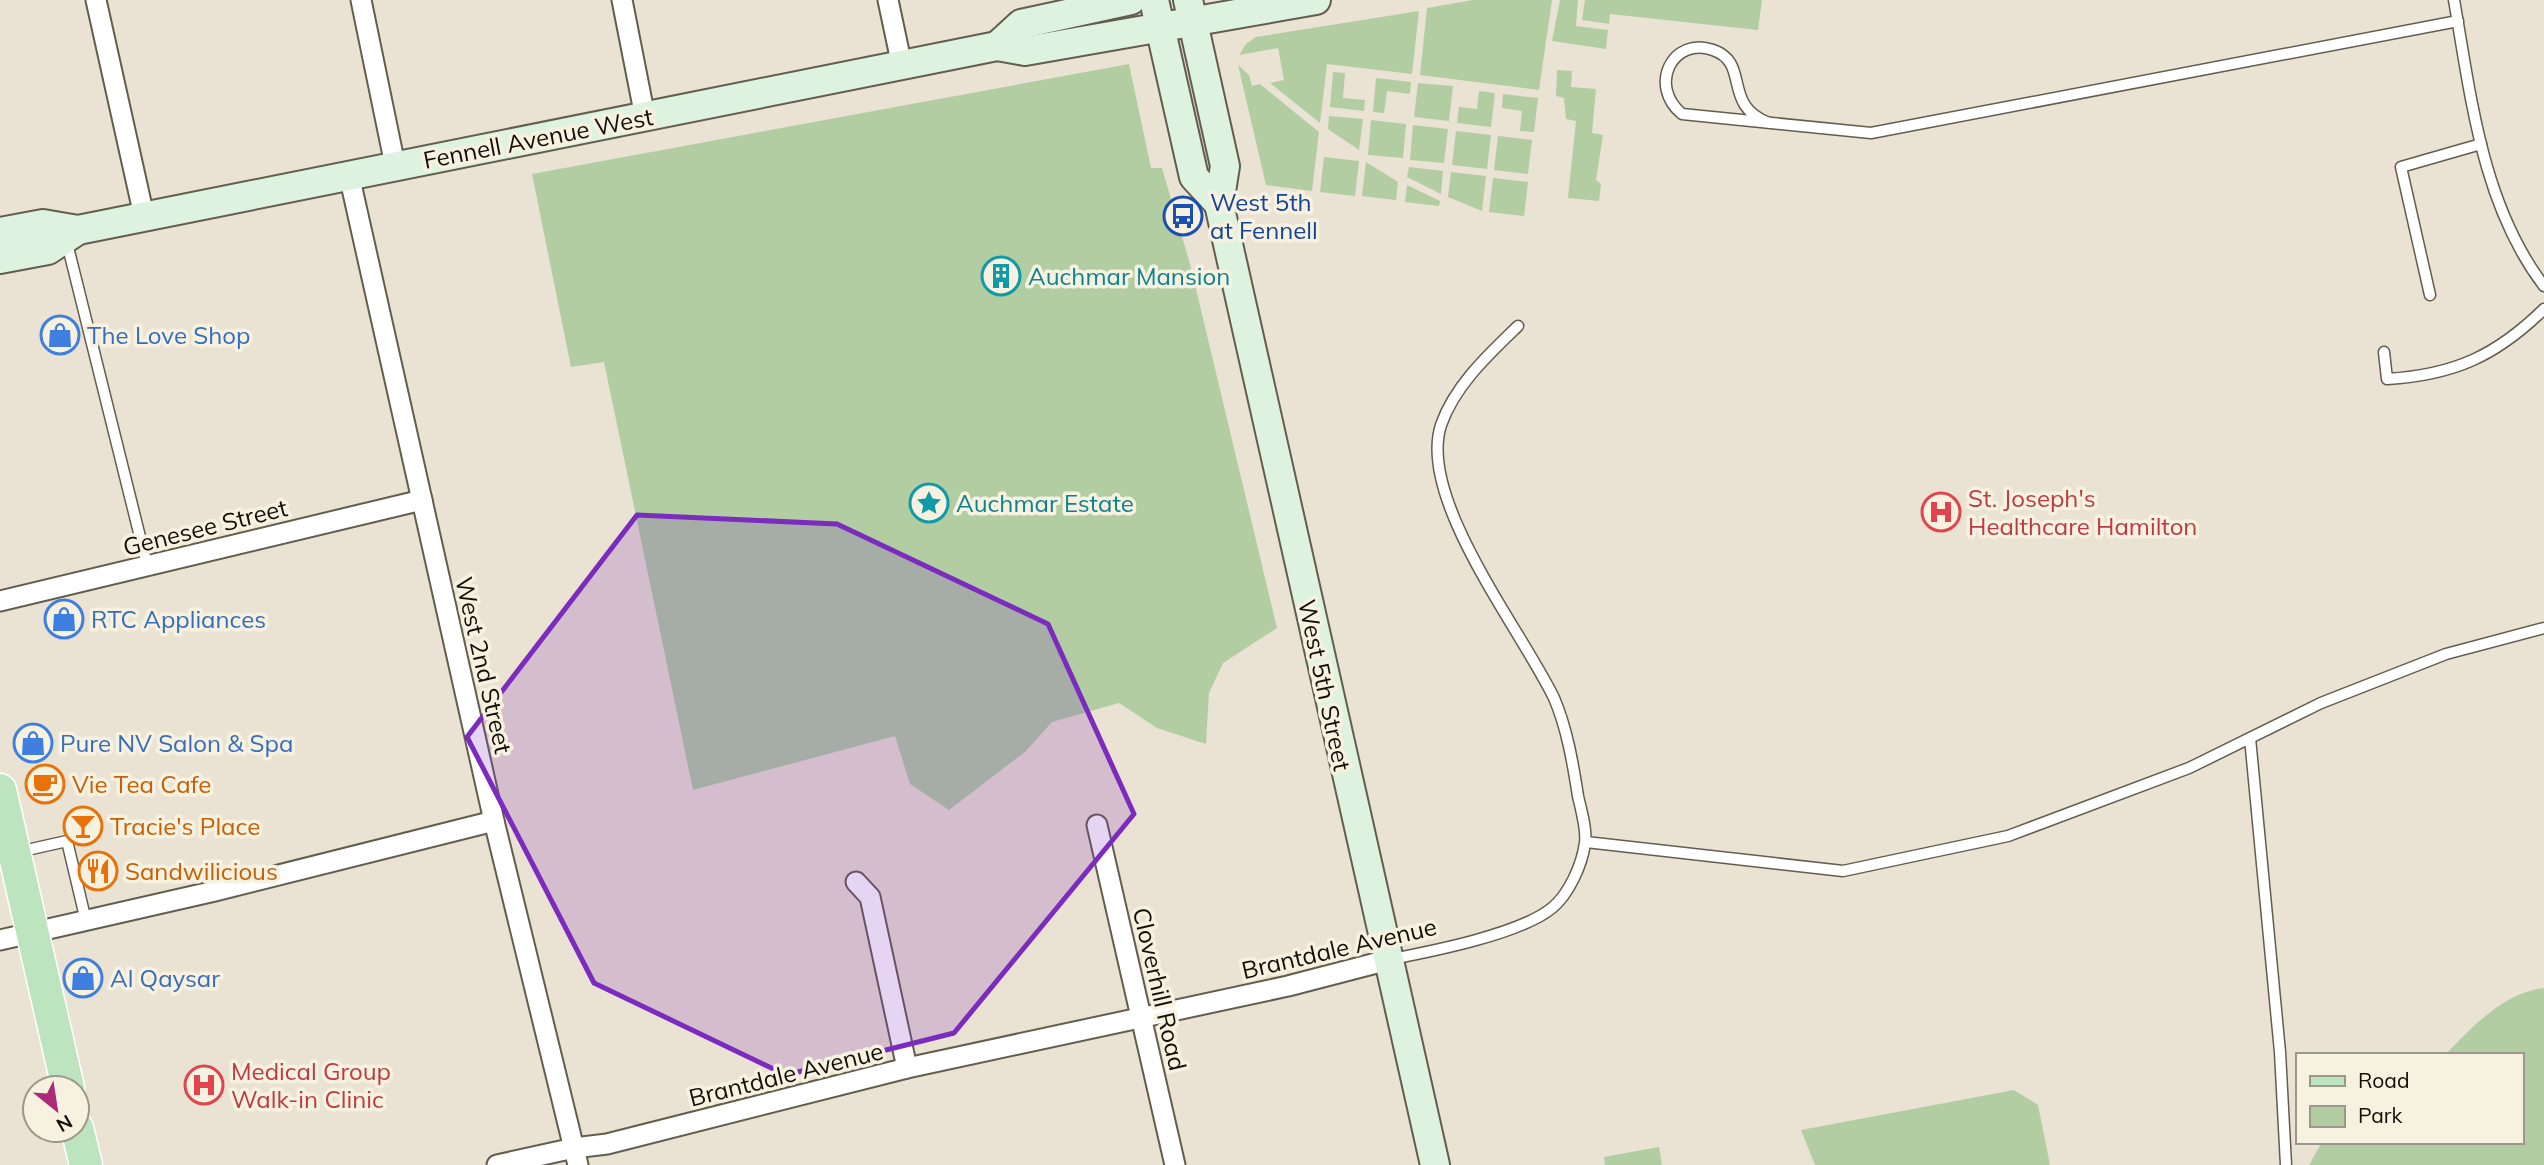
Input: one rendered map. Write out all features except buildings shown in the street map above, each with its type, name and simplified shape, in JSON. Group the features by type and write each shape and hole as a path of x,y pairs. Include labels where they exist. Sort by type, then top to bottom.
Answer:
{"main road":[{"name":"Fennell Avenue West","path":"997,46 1021,24 1131,0"},
{"path":"1154,0 1194,177 1219,204"},
{"name":"Fennell Avenue West","path":"0,259 48,250 72,234 144,216 997,46 1025,51 1160,27 1191,11 1317,0"},
{"name":"West 5th Street","path":"1191,11 1225,166 1219,204 1435,1165"},
{"name":"Fennell Avenue West","path":"0,232 43,224 72,234"},
{"path":"0,790 65,1074"},
{"path":"81,1144 86,1165"}],"street":[{"path":"96,0 144,216"},
{"path":"361,0 395,166"},
{"path":"622,0 645,117"},
{"path":"888,0 902,66"},
{"name":"West 2nd Street","path":"349,175 494,821 576,1156"},
{"name":"Genesee Street","path":"0,601 422,500"},
{"path":"0,940 86,922 494,821"},
{"name":"Cloverhill Road","path":"1097,825 1175,1165"},
{"path":"856,882 870,897 907,1068"},
{"name":"Brantdale Avenue","path":"497,1165 576,1156 607,1144 907,1068 1388,960"}],"lane":[{"path":"2454,0 2481,144 2496,199 2517,242 2544,286"},
{"path":"1769,123 1754,117 1742,105 1735,71 1721,54 1700,48 1689,50 1671,63 1665,74 1666,96 1682,114 1769,123 1871,133 2458,21"},
{"path":"2430,295 2401,167 2481,144"},
{"path":"72,234 147,565"},
{"path":"2384,352 2387,379 2428,377 2496,349 2544,309"},
{"path":"1518,326 1483,359 1454,398 1441,426 1437,464 1452,510 1478,567 1521,637 1555,701 1567,740 1586,842 1843,870 2031,829 2077,808 2189,768 2321,703 2446,654 2544,628"},
{"path":"2250,738 2280,1052 2286,1165"},
{"path":"14,852 66,841 86,922"},
{"name":"Brantdale Avenue","path":"1388,960 1459,945 1535,919 1552,908 1567,892 1586,842"}],"highlighted area":[{"path":"637,515 837,524 1048,624 1134,814 954,1033 786,1075 594,983 467,737"}],"green space":[{"path":"1473,0 1552,0 1539,90 1420,75 1427,8"},
{"path":"1560,0 1578,0 1576,26 1608,30 1606,49 1552,41"},
{"path":"1585,0 1762,0 1758,30 1610,14 1609,24 1582,20"},
{"path":"1419,11 1412,74 1327,64 1320,123 1270,83 1284,80 1278,48 1239,55 1246,44 1256,37"},
{"name":"Auchmar Estate","path":"1129,64 1151,168 1162,168 1190,264 1277,628 1223,663 1209,693 1206,744 1157,728 1119,703 1052,722 1026,751 949,810 910,784 895,736 693,790 604,362 571,367 532,174"},
{"path":"1238,65 1249,75 1252,86 1260,84 1319,132 1312,191 1266,185"},
{"path":"1557,70 1572,71 1571,87 1596,89 1592,133 1603,135 1596,180 1601,184 1599,201 1568,198 1576,121 1566,119 1564,98 1556,96"},
{"path":"1333,72 1345,73 1343,98 1365,100 1364,111 1330,107"},
{"path":"1376,78 1411,82 1410,94 1387,91 1384,113 1373,112"},
{"path":"1418,83 1453,86 1449,121 1414,117"},
{"path":"1479,91 1495,93 1491,127 1457,123 1459,107 1477,109"},
{"path":"1503,94 1538,98 1534,132 1520,131 1522,111 1502,108"},
{"path":"1329,116 1363,119 1359,150 1328,129"},
{"path":"1371,120 1406,124 1403,158 1368,155"},
{"path":"1413,125 1448,129 1444,163 1410,160"},
{"path":"1456,131 1491,135 1487,169 1452,165"},
{"path":"1498,136 1532,140 1528,174 1494,170"},
{"path":"1324,157 1359,161 1355,196 1320,192"},
{"path":"1366,162 1398,182 1396,200 1362,196"},
{"path":"1409,167 1443,171 1441,194 1407,177"},
{"path":"1451,172 1486,176 1482,211 1448,197"},
{"path":"1493,178 1528,182 1524,216 1489,212"},
{"path":"1407,185 1440,201 1439,206 1405,202"},
{"path":"2544,988 2544,1165 2309,1165 2321,1144 2523,1144 2523,1053 2447,1053 2489,1013 2529,991"},
{"path":"2014,1090 2038,1105 2050,1165 1815,1165 1801,1130"},
{"path":"1659,1147 1662,1165 1605,1165 1604,1157"}],"place":[{"name":"West 5th at Fennell","path":"1183,216"},
{"name":"Auchmar Mansion","path":"1001,276"},
{"name":"The Love Shop","path":"60,335"},
{"name":"Auchmar Estate","path":"929,503"},
{"name":"St. Joseph's Healthcare Hamilton","path":"1941,512"},
{"name":"RTC Appliances","path":"64,619"},
{"name":"Pure NV Salon & Spa","path":"33,743"},
{"name":"Vie Tea Cafe","path":"45,784"},
{"name":"Tracie's Place","path":"83,826"},
{"name":"Sandwilicious","path":"98,871"},
{"name":"Al Qaysar","path":"83,978"},
{"name":"Medical Group Walk-in Clinic","path":"204,1085"}]}
